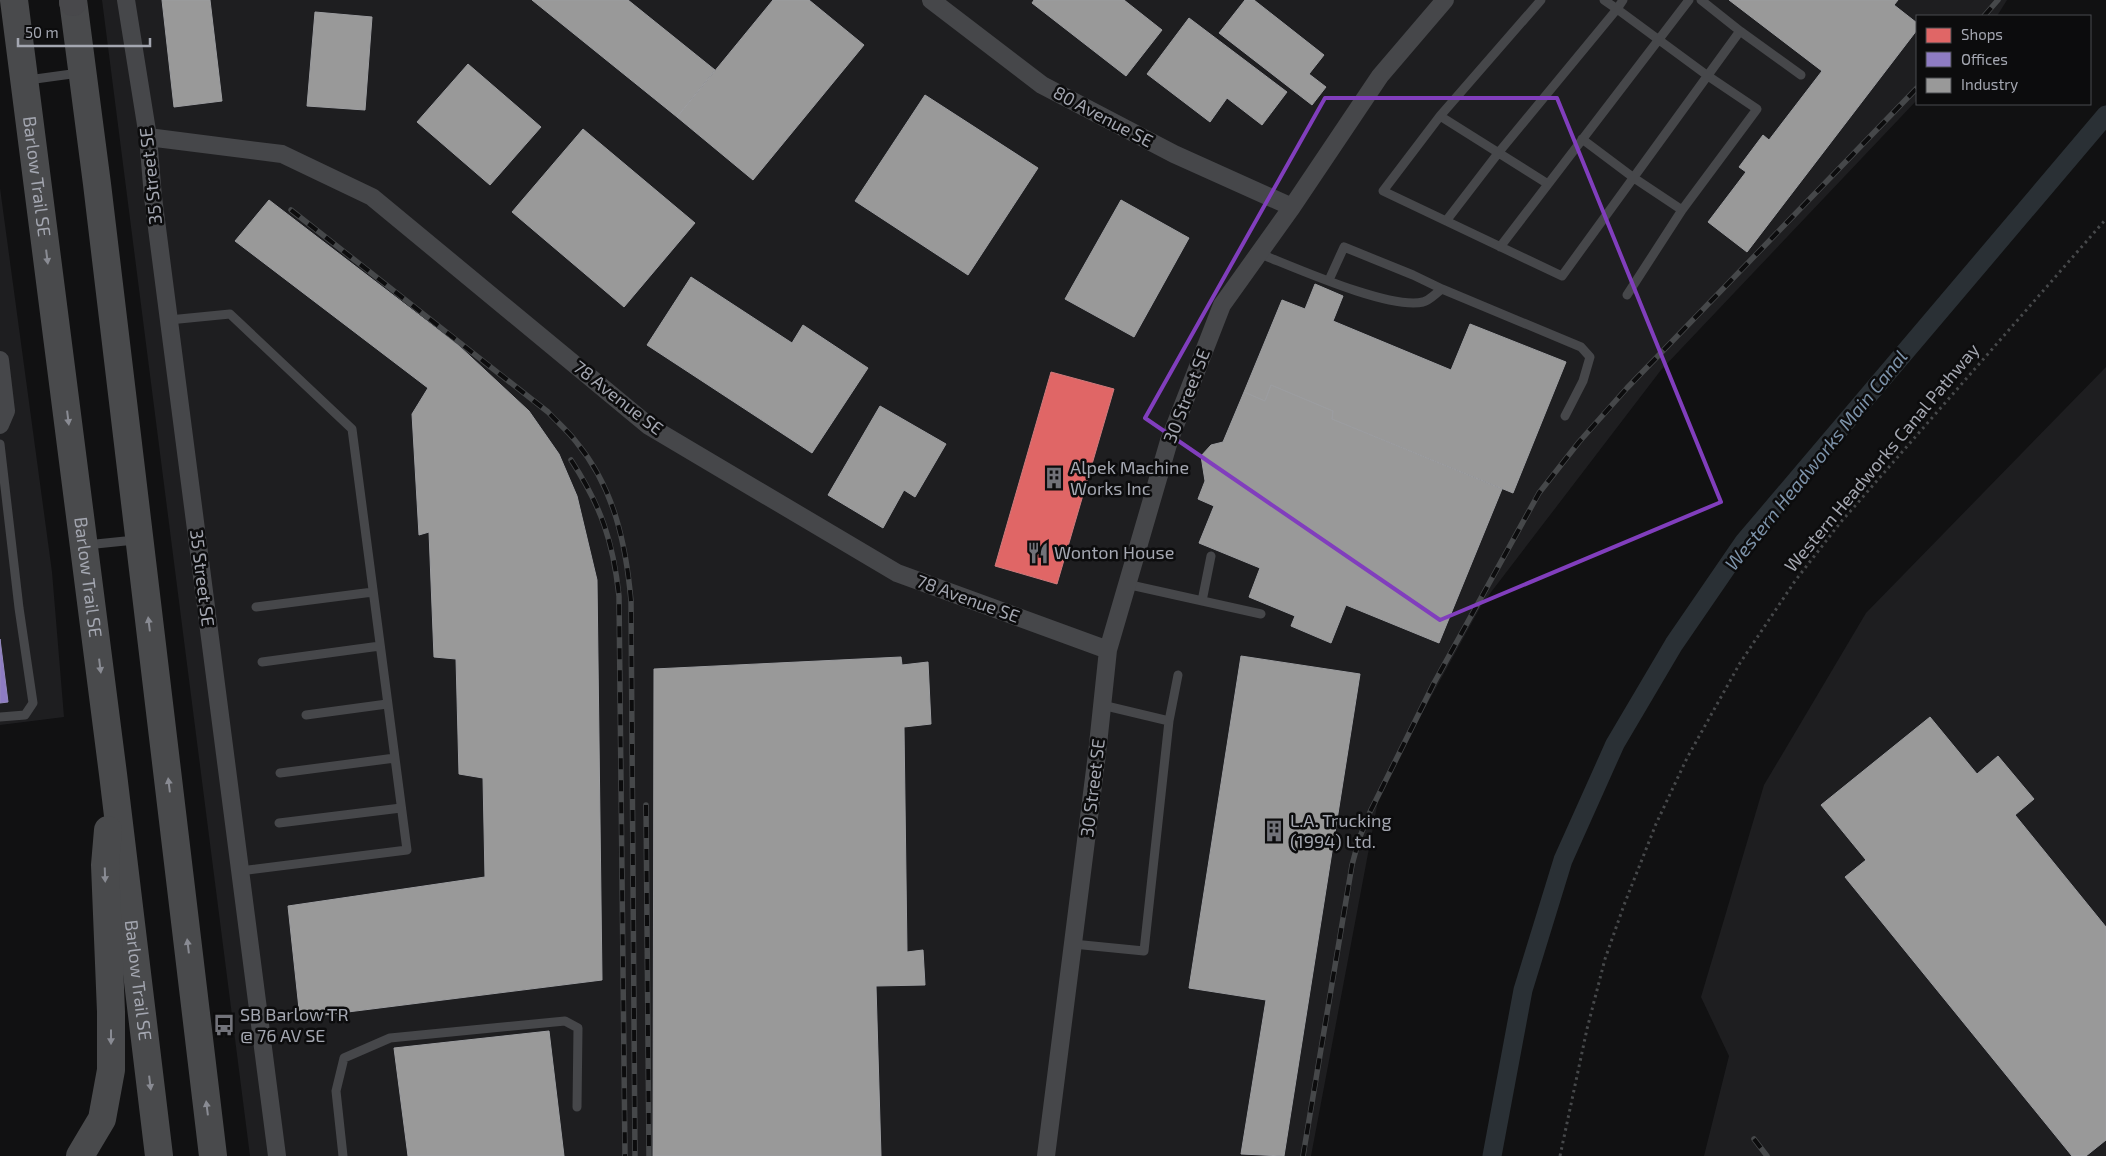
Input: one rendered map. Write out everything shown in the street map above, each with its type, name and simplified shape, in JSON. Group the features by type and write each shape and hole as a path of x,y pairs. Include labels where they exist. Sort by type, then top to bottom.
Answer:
{"main road":[{"name":"Barlow Trail SE","path":"14,0 113,774 159,1156"},
{"path":"73,1 213,1156"},
{"path":"80,1156 102,1119 111,1070 111,1012 105,865 113,774"}],"street":[{"name":"35 Street SE","path":"126,0 148,136 153,197 277,1156"},
{"name":"30 Street SE","path":"1046,1156 1108,650 1169,441 1222,305 1292,207 1380,76 1445,0"},
{"name":"80 Avenue SE","path":"938,2 1042,85 1174,154 1292,207"},
{"name":"78 Avenue SE","path":"148,136 282,154 372,197 649,426 897,573 1108,650"},
{"path":"0,360 6,411 0,425"}],"lane":[{"path":"1541,0 1440,116 1383,191 1562,276 1740,31"},
{"path":"1604,0 1708,76 1757,109 1682,210 1627,295"},
{"path":"1446,221 1499,152 1623,0"},
{"path":"1500,247 1689,0"},
{"path":"1701,0 1801,75"},
{"path":"25,81 82,73"},
{"path":"1440,116 1548,184"},
{"path":"1582,140 1682,210"},
{"path":"1328,280 1344,247 1581,347 1590,357 1584,381 1565,416"},
{"path":"1258,253 1328,280 1396,302 1424,302 1442,289"},
{"path":"169,320 230,314 352,429 402,808 407,850 240,871"},
{"path":"0,444 3,497 33,703 25,715 0,717"},
{"path":"84,546 138,539"},
{"path":"1202,602 1211,556"},
{"path":"1126,584 1262,614"},
{"path":"256,607 373,592"},
{"path":"262,662 380,646"},
{"path":"1073,944 1144,951 1169,721 1178,675"},
{"path":"306,715 387,704"},
{"path":"1102,705 1169,721"},
{"path":"280,773 395,758"},
{"path":"279,824 402,808"},
{"path":"343,1156 336,1091 344,1058 390,1038 565,1020 578,1028 578,1107"}],"path":[{"name":"Western Headworks Canal Pathway","path":"1560,1156 1587,1029 1605,959 1624,905 1656,824 1687,758 1740,663 1795,581 1840,524 2106,219"}],"highlighted area":[{"path":"1325,98 1557,98 1721,502 1440,620 1145,418"}],"shaded area":[{"path":"102,0 2007,0 1998,15 1916,15 1916,101 1661,370 1482,604 1380,790 1311,1156 250,1156"},
{"path":"0,188 52,572 64,717 0,725"},
{"path":"2106,367 2106,1156 1704,1156 1729,1056 1701,997 1764,785 1866,613"}],"building: Shops":[{"name":"Alpek Machine Works Inc","path":"1051,372 1114,389 1057,584 995,566"}],"building: Offices":[{"path":"0,639 8,702 0,703"}],"building: Industry":[{"path":"162,0 210,0 222,101 174,107"},
{"path":"532,0 628,0 715,70 677,117"},
{"path":"773,0 809,0 864,45 753,180 677,117"},
{"path":"1034,0 1124,0 1162,30 1126,76 1032,3"},
{"path":"1245,0 1254,0 1324,55 1309,74 1326,87 1312,105 1219,33"},
{"path":"1729,0 1898,0 1894,5 1916,22 1916,31 1747,252 1708,222 1746,172 1739,167 1763,135 1769,140 1822,71"},
{"path":"315,12 372,17 365,110 307,106"},
{"path":"1189,18 1287,92 1262,125 1227,98 1210,122 1147,74"},
{"path":"468,64 541,127 490,185 417,122"},
{"path":"925,95 1038,168 968,275 855,201"},
{"path":"583,129 695,223 624,307 512,212"},
{"path":"269,200 457,344 529,411 559,454 577,496 597,580 602,980 300,1018 288,906 485,877 483,778 459,774 456,659 434,657 429,532 419,535 412,414 428,388 235,241"},
{"path":"1121,200 1189,238 1134,337 1065,299"},
{"path":"691,277 792,343 803,325 868,368 812,453 647,345"},
{"path":"1315,284 1343,296 1333,321 1451,370 1470,324 1566,362 1513,493 1332,419 1333,411 1271,385 1265,401 1244,392 1282,300 1305,309"},
{"path":"1271,385 1333,411 1332,419 1502,489 1439,643 1346,605 1331,643 1291,626 1295,616 1249,597 1260,568 1199,543 1214,506 1198,499 1205,481 1201,456 1211,445 1223,442 1244,392 1265,401"},
{"path":"880,406 946,444 915,497 904,490 883,528 828,495"},
{"name":"L.A. Trucking (1994) Ltd.","path":"1241,656 1360,674 1284,1156 1241,1154 1266,1000 1189,988"},
{"path":"901,657 902,665 928,662 931,724 904,727 907,952 923,950 925,985 876,986 881,1156 653,1156 654,669"},
{"path":"1930,717 1977,774 1998,756 2034,799 2015,815 2106,927 2106,1140 2086,1156 2072,1156 1845,877 1866,860 1821,805"},
{"path":"549,1031 564,1156 408,1156 394,1048"}],"waterway":[{"name":"Western Headworks Main Canal","path":"1492,1156 1523,990 1563,860 1615,744 1674,644 1744,542 2106,115"}],"railway":[{"path":"1985,15 1998,0"},
{"path":"1303,1156 1352,865 1359,839 1370,812 1434,683 1539,493 1579,442 1627,388 1916,89"},
{"path":"291,210 548,412 574,439 590,460 609,498 626,559 631,601 635,1156"},
{"path":"571,460 590,493 604,525 613,558 619,596 625,1156"},
{"path":"646,805 649,1156"},
{"path":"1754,1139 1767,1156"}],"place":[{"name":"Alpek Machine Works Inc","path":"1054,478"},
{"name":"Wonton House","path":"1038,553"},
{"name":"L.A. Trucking (1994) Ltd.","path":"1274,831"},
{"name":"SB Barlow TR @ 76 AV SE","path":"224,1025"}]}
